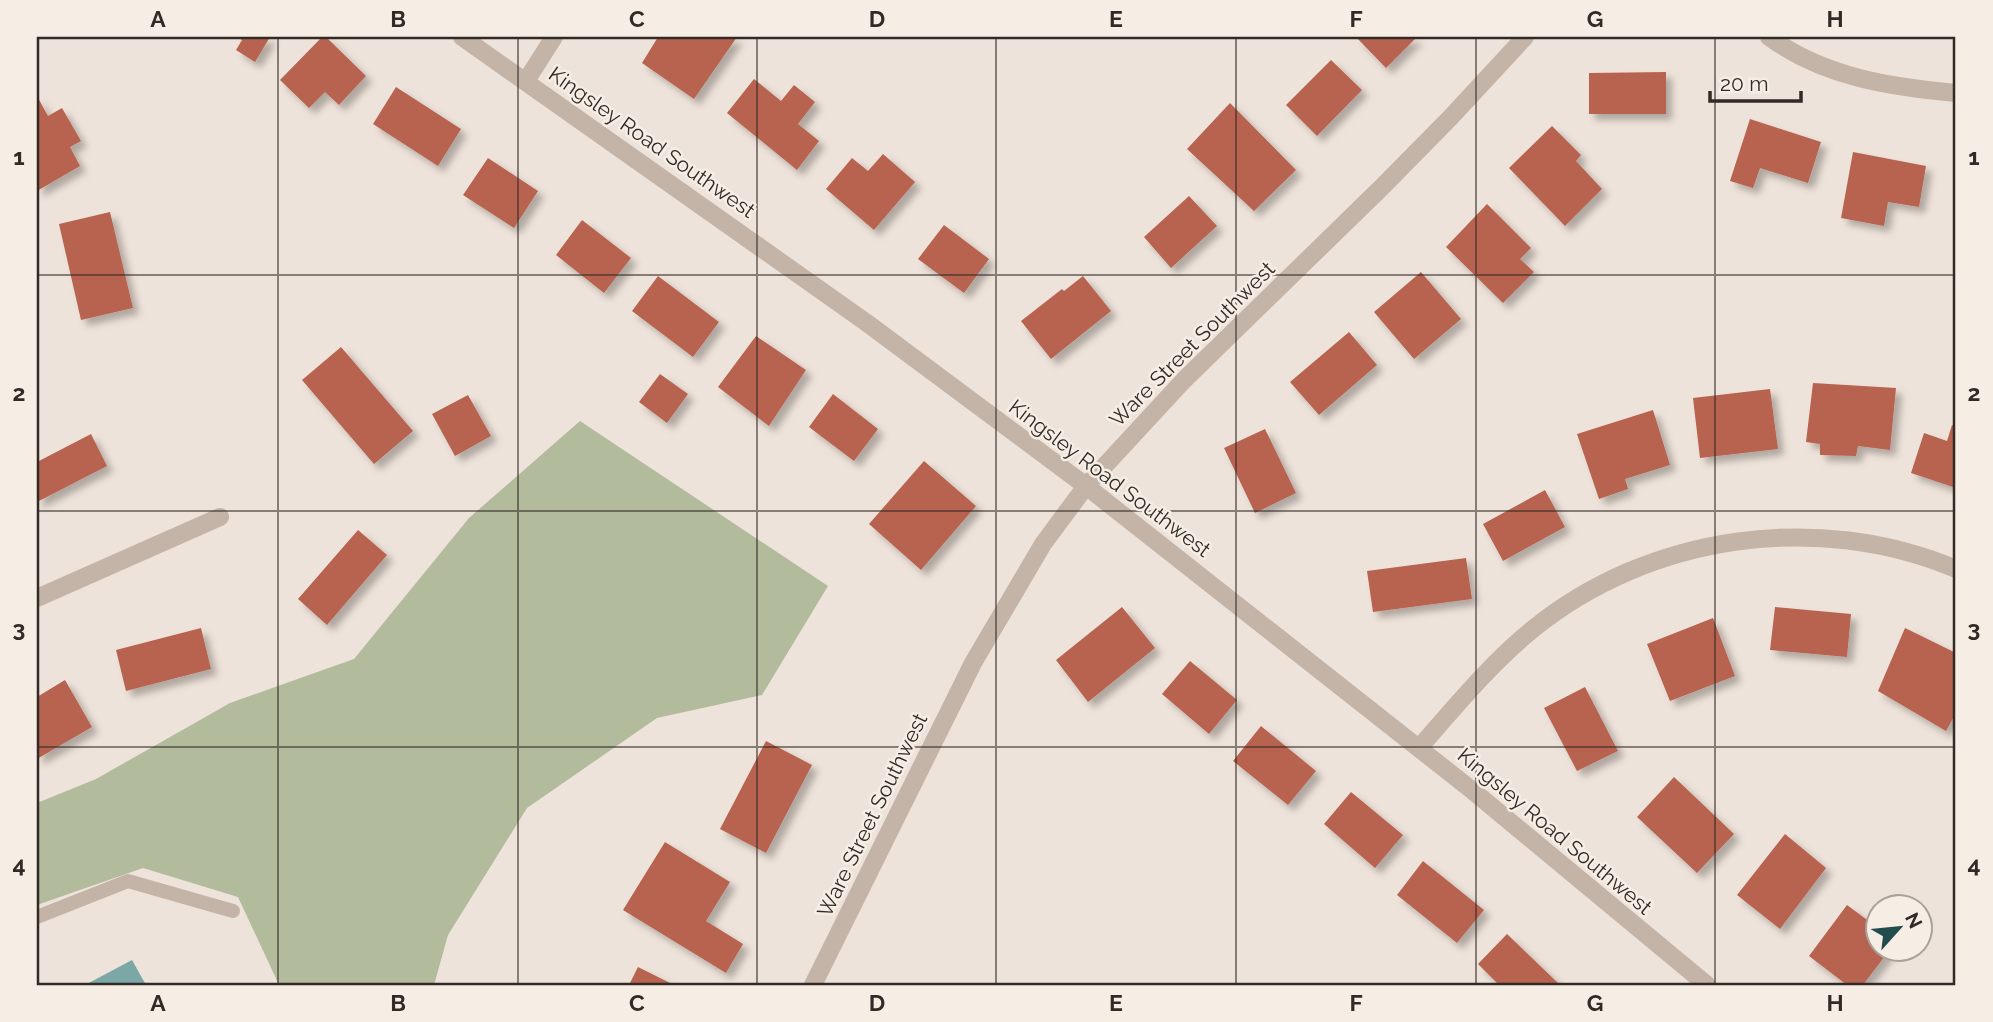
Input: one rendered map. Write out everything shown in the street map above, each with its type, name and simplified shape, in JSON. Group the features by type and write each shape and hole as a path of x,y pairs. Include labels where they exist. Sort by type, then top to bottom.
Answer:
{"street":[{"name":"Kingsley Road Southwest","path":"462,37 867,323 1086,486 1419,748 1707,985"},
{"path":"526,81 554,37"},
{"name":"Ware Street Southwest","path":"813,985 973,663 1043,544 1086,486 1184,380 1382,187 1525,37"},
{"path":"1769,37 1818,66 1878,83 1956,93"},
{"path":"37,598 220,517"},
{"path":"1419,748 1469,692 1532,629 1578,597 1627,572 1680,553 1736,541 1804,538 1845,540 1900,550 1956,569"}],"lane":[{"path":"37,917 128,881 233,911"}],"green space":[{"path":"580,421 828,586 762,695 657,718 527,808 448,935 434,985 279,985 238,897 143,868 37,905 37,803 96,779 230,703 354,659 469,518"}],"water":[{"path":"132,960 146,985 85,985"}],"building":[{"path":"237,37 270,37 255,62 236,50 242,40"},
{"path":"322,37 326,37 366,76 339,105 325,92 309,108 280,80"},
{"path":"658,37 737,37 694,99 642,63"},
{"path":"1356,37 1417,37 1386,68"},
{"path":"1331,60 1362,90 1317,136 1286,105"},
{"path":"1666,72 1666,114 1589,114 1589,73"},
{"path":"754,79 781,101 794,85 815,102 798,124 819,141 797,170 727,113"},
{"path":"396,87 461,129 438,166 373,124"},
{"path":"37,96 48,116 62,108 81,141 70,147 80,166 37,191"},
{"path":"1230,103 1296,170 1254,211 1187,149"},
{"path":"1750,119 1821,142 1808,183 1760,168 1753,188 1730,181"},
{"path":"1552,126 1581,155 1576,161 1602,189 1565,226 1509,168"},
{"path":"1853,152 1926,166 1919,207 1888,202 1884,226 1841,218"},
{"path":"883,154 915,182 874,230 826,189 852,158 868,171"},
{"path":"488,158 538,191 514,228 463,195"},
{"path":"1189,196 1217,226 1171,268 1144,237"},
{"path":"1487,204 1531,248 1520,259 1534,272 1503,303 1446,247"},
{"path":"110,212 133,308 81,320 59,224"},
{"path":"582,220 631,258 604,293 556,255"},
{"path":"944,225 989,259 964,293 918,259"},
{"path":"1421,272 1461,319 1414,359 1374,312"},
{"path":"658,276 719,322 693,357 632,311"},
{"path":"1083,276 1111,311 1051,359 1021,321"},
{"path":"1349,332 1377,365 1319,415 1290,382"},
{"path":"756,336 806,370 769,426 718,387"},
{"path":"341,347 413,431 374,464 302,380"},
{"path":"660,374 688,394 667,423 639,402"},
{"path":"1813,383 1896,388 1890,450 1858,446 1856,456 1820,455 1820,444 1806,442"},
{"path":"1770,389 1778,449 1700,458 1693,398"},
{"path":"833,394 878,429 854,461 809,427"},
{"path":"468,395 491,436 455,456 432,414"},
{"path":"1653,410 1670,465 1625,479 1628,489 1599,499 1577,434"},
{"path":"1952,425 1956,427 1956,488 1911,473 1924,433 1947,441"},
{"path":"1265,429 1296,493 1255,513 1224,448"},
{"path":"91,434 107,466 37,502 37,462"},
{"path":"924,461 976,506 921,570 869,524"},
{"path":"1545,490 1565,527 1503,561 1483,524"},
{"path":"358,530 387,555 327,625 298,599"},
{"path":"1466,558 1472,599 1373,612 1367,571"},
{"path":"1122,607 1155,648 1088,702 1056,660"},
{"path":"1775,607 1851,614 1847,657 1770,650"},
{"path":"1713,618 1735,676 1670,701 1647,644"},
{"path":"201,628 211,669 126,691 116,650"},
{"path":"1905,628 1956,653 1956,713 1946,731 1878,691"},
{"path":"1190,661 1237,700 1209,734 1162,694"},
{"path":"65,680 92,727 37,759 37,697"},
{"path":"1585,687 1618,751 1577,771 1544,708"},
{"path":"1261,726 1316,771 1288,805 1233,761"},
{"path":"766,741 812,765 766,853 720,829"},
{"path":"1674,777 1734,834 1697,873 1637,817"},
{"path":"1351,792 1403,835 1375,868 1324,824"},
{"path":"1785,834 1826,868 1780,929 1737,895"},
{"path":"665,842 730,882 706,921 743,944 726,973 623,910"},
{"path":"1423,861 1484,910 1457,943 1397,895"},
{"path":"1847,905 1864,918 1864,962 1880,962 1863,985 1847,985 1809,956"},
{"path":"1507,934 1560,985 1499,985 1478,964"},
{"path":"638,967 674,985 629,985"}]}
